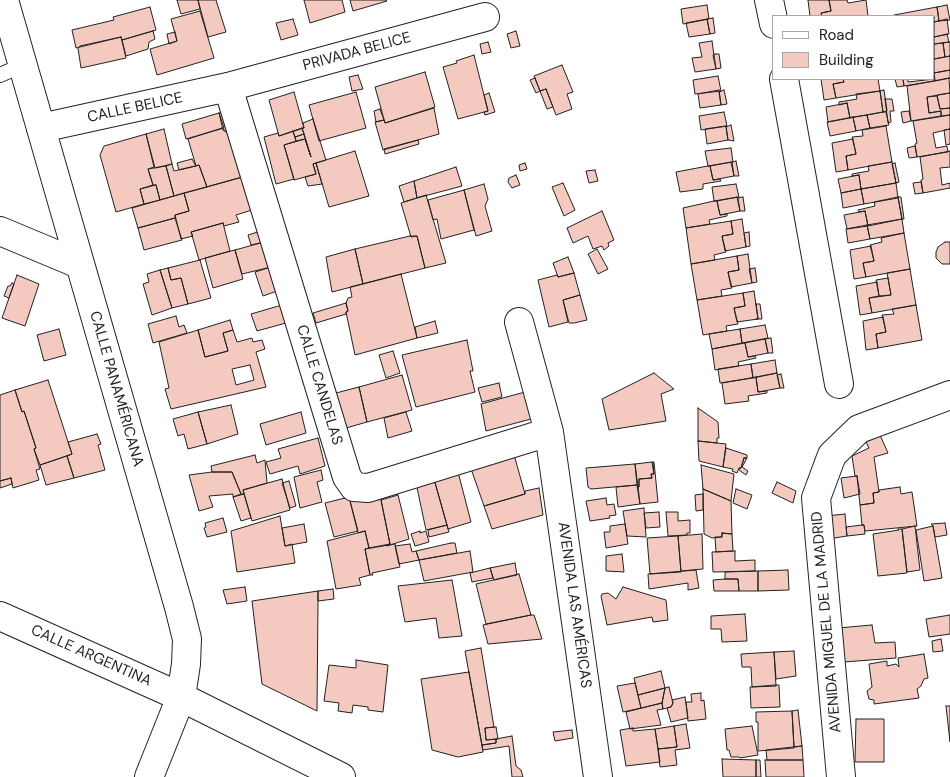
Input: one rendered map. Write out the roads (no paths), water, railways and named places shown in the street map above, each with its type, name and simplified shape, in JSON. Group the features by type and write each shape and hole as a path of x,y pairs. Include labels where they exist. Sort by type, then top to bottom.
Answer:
{"street":[{"name":"CALLE PANAMÉRICANA","path":"4,0 11,70 41,128 187,639 186,664 181,697 149,777"},
{"path":"770,0 772,15"},
{"name":"PRIVADA BELICE","path":"228,87 485,17"},
{"path":"784,80 839,384"},
{"name":"CALLE BELICE","path":"41,128 228,87"},
{"name":"CALLE CANDELAS","path":"228,87 347,477 354,487 368,488 549,432"},
{"path":"0,230 79,264"},
{"name":"AVENIDA LAS AMÉRICAS","path":"519,322 549,432 598,777"},
{"name":"AVENIDA MIGUEL DE LA MADRID","path":"841,777 816,498 832,455 859,429 950,395"},
{"name":"CALLE ARGENTINA","path":"0,616 181,697 341,777"}]}
